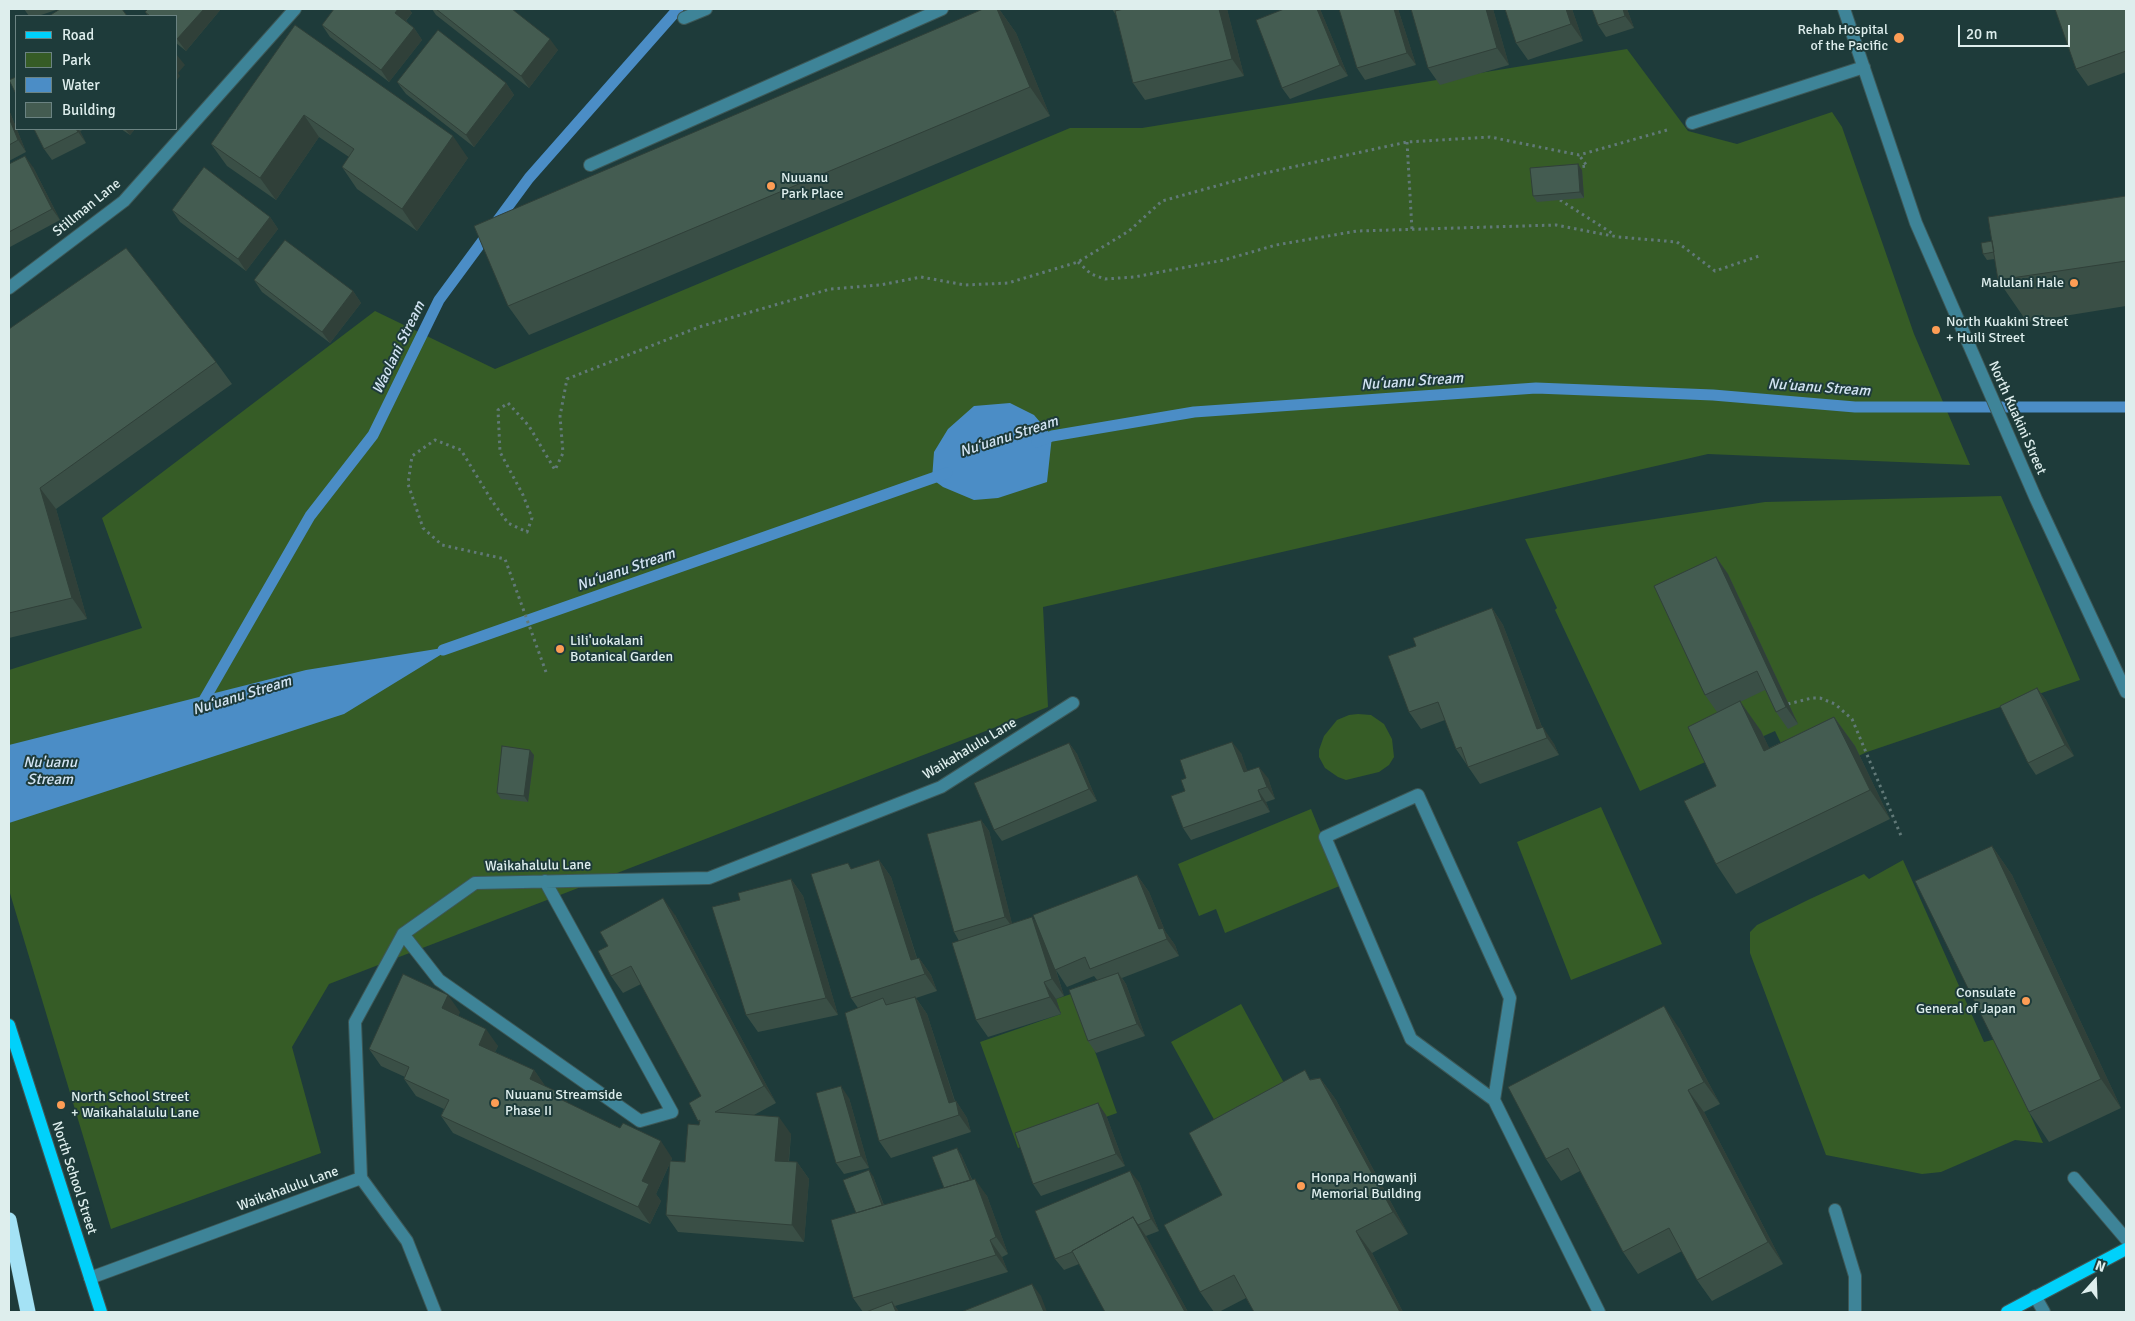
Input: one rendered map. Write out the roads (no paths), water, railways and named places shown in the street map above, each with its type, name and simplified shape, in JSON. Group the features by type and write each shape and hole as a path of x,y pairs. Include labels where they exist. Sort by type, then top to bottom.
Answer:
{"highway":[{"path":"9,1220 28,1312"}],"main road":[{"name":"North School Street","path":"9,1025 100,1312"},
{"path":"2007,1312 2126,1249"}],"street":[{"name":"Stillman Lane","path":"9,288 124,201 295,9"},
{"path":"684,18 706,9"},
{"path":"590,165 942,9"},
{"name":"North Kuakini Street","path":"1844,9 1916,223 2036,499 2126,692"},
{"path":"1692,123 1864,66"},
{"name":"Waikahalulu Lane","path":"90,1278 361,1178 355,1022 403,934 475,883 709,878 941,787 1073,703"},
{"path":"1494,1100 1510,998 1418,794 1325,837 1411,1039 1494,1100 1599,1312"},
{"path":"403,934 439,980 640,1121 672,1112 545,881"},
{"path":"361,1178 407,1241 435,1312"},
{"path":"2074,1178 2126,1239"},
{"path":"1835,1210 1854,1276 1855,1312"},
{"path":"2035,1296 2044,1312"}],"water":[{"path":"1010,403 1034,415 1052,436 1047,482 998,498 974,500 943,487 932,479 934,452 948,429 974,406"},
{"name":"Nu'uanu Stream","path":"455,646 344,714 9,823 9,745 306,670"}],"waterway":[{"name":"Waolani Stream","path":"200,707 310,516 373,435 439,300 529,178 678,9"},
{"name":"Nuʻuanu Stream","path":"1037,442 1052,436 1194,412 1536,388 1713,395 1855,407 2126,407"},
{"name":"Nuʻuanu Stream","path":"443,650 947,473"}],"place":[{"name":"Rehab Hospital of the Pacific","path":"1899,38"},
{"name":"Nuuanu Park Place","path":"771,186"},
{"name":"Malulani Hale","path":"2074,283"},
{"name":"North Kuakini Street + Huili Street","path":"1936,330"},
{"name":"Lili'uokalani Botanical Garden","path":"560,649"},
{"name":"Consulate General of Japan","path":"2026,1001"},
{"name":"Nuuanu Streamside Phase II","path":"495,1103"},
{"name":"North School Street + Waikahalalulu Lane","path":"61,1105"},
{"name":"Honpa Hongwanji Memorial Building","path":"1301,1186"}]}
